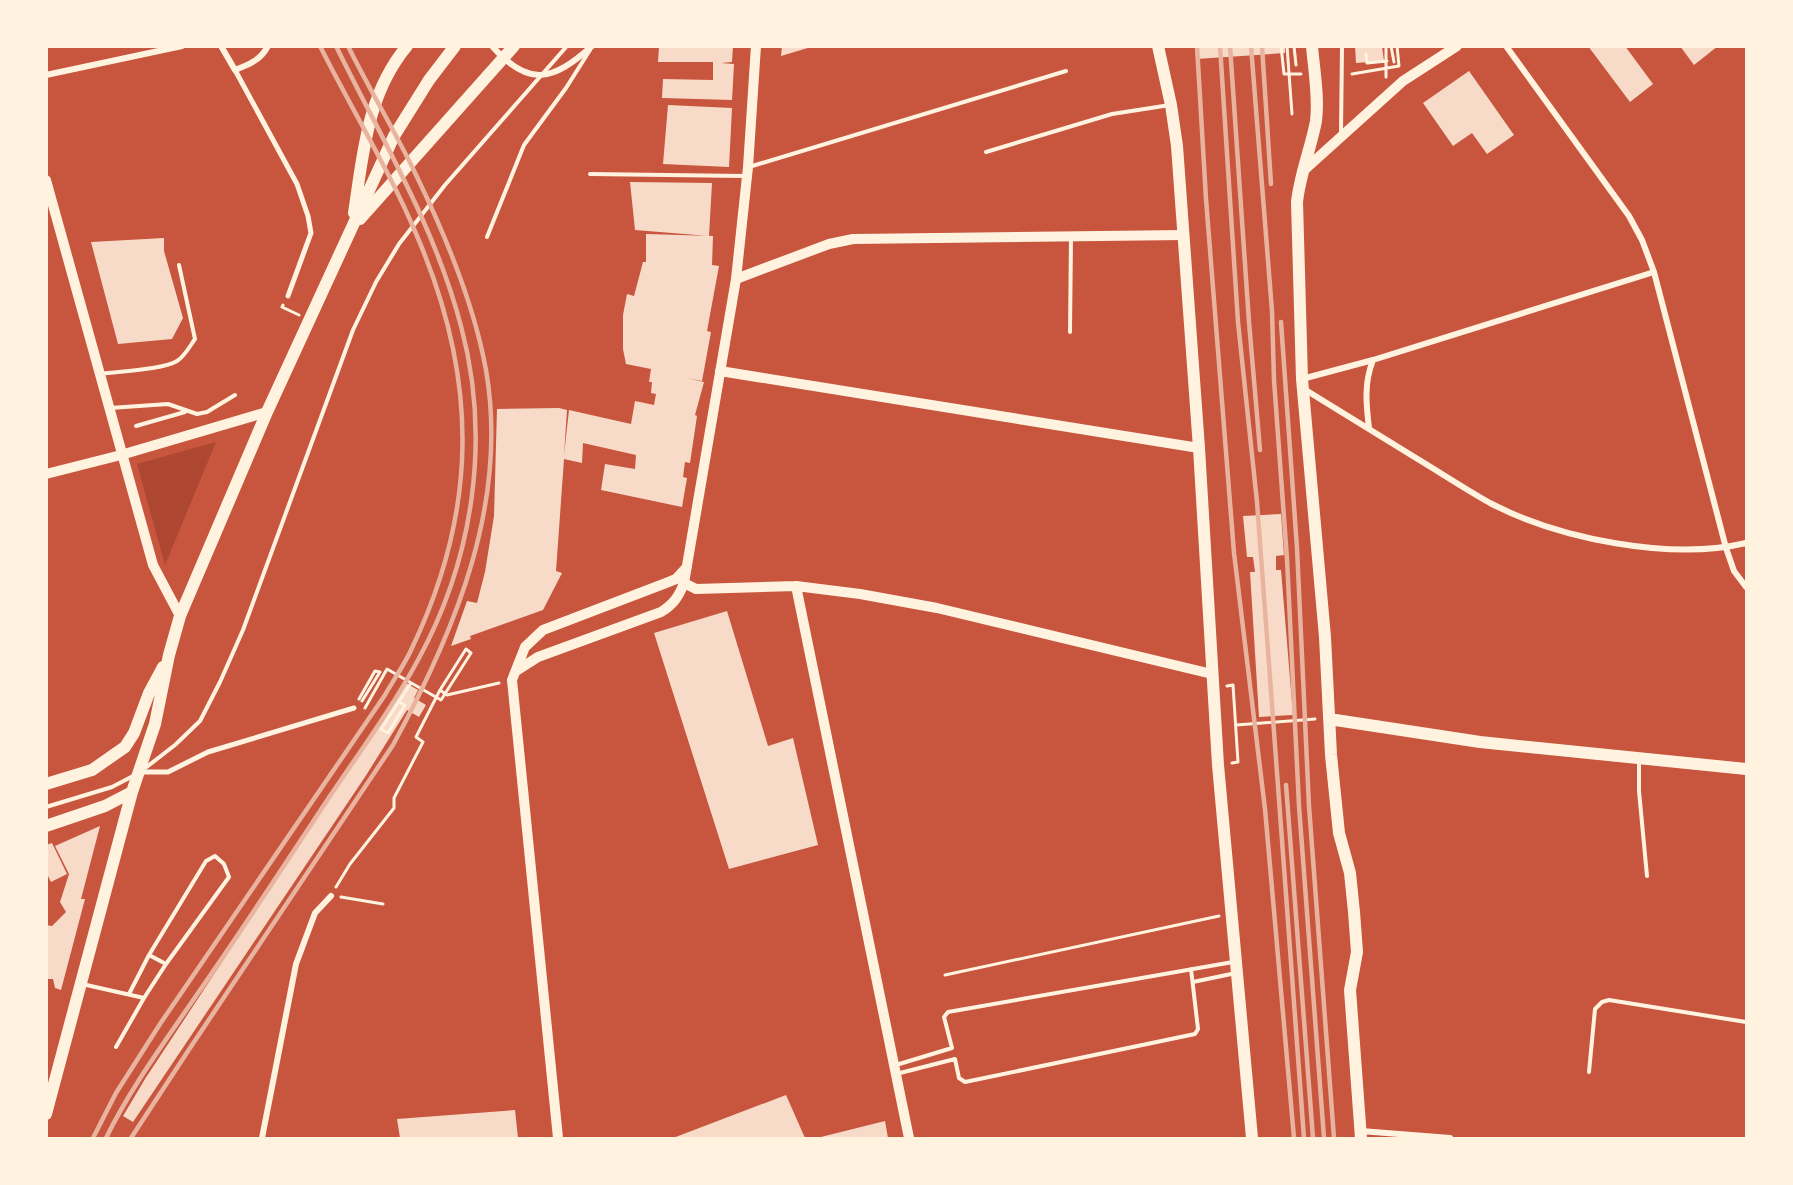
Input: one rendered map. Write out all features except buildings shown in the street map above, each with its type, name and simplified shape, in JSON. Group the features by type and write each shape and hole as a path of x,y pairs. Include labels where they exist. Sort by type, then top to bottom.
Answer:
{"main road":[{"path":"351,229 367,129 378,94 407,46"},
{"path":"46,1114 132,792 155,724 169,655 180,616 267,412 394,136 429,80 455,46"},
{"path":"351,229 514,46"},
{"path":"1158,46 1177,146 1199,448 1218,765 1252,1138"},
{"path":"1312,46 1317,112 1297,202 1303,384 1339,833 1350,873 1354,912 1357,952 1350,990 1361,1134"},
{"path":"46,784 92,770 125,747 134,733 149,693 169,655"},
{"path":"1329,719 1480,742 1746,769"},
{"path":"46,826 105,806 132,792"}],"street":[{"path":"46,75 182,46"},
{"path":"221,46 297,184 308,216 311,233 288,296"},
{"path":"235,70 253,63 262,56 268,46"},
{"path":"492,46 514,68 525,74 535,75 550,74 561,70 592,46"},
{"path":"514,676 538,657 661,612 670,607 678,598 684,583 736,279 747,172 756,46"},
{"path":"1302,172 1403,81 1457,46"},
{"path":"1506,46 1629,216 1642,240 1654,272 1726,548 1734,571 1746,587"},
{"path":"46,180 153,565 180,616"},
{"path":"736,279 829,244 853,239 1184,235"},
{"path":"1303,384 1654,272"},
{"path":"1369,428 1365,388 1373,360"},
{"path":"720,371 1199,448"},
{"path":"1303,384 1491,504 1532,521 1599,541 1690,550 1726,548 1746,543"},
{"path":"46,474 121,455 267,412"},
{"path":"558,1138 514,676 525,647 543,630 676,579 687,567"},
{"path":"684,583 696,589 796,586 860,594 938,608 1212,674"},
{"path":"796,586 909,1138"},
{"path":"140,772 168,772 208,752 354,708"},
{"path":"262,1138 296,964 315,913 331,896"},
{"path":"1361,1134 1450,1138"}],"lane":[{"path":"46,807 112,787 140,772 175,745 200,721 243,630 353,330 376,282 399,244 445,185 567,46"},
{"path":"487,237 524,146 566,88 592,46"},
{"path":"1341,135 1342,46"},
{"path":"590,174 747,172 1066,71"},
{"path":"986,152 1112,114 1171,105"},
{"path":"1070,333 1071,237"},
{"path":"100,374 158,366 177,361 185,353 195,339 179,265"},
{"path":"109,408 168,404 185,412 197,414 207,412 235,395"},
{"path":"136,426 185,412"},
{"path":"1640,757 1640,790 1647,876"},
{"path":"116,1047 166,964 229,877 224,864 215,855 206,861 149,955 129,994"},
{"path":"149,955 166,964"},
{"path":"1191,969 1198,1029 1195,1034 965,1082 960,1080 944,1017 948,1012 1191,969 1237,967"},
{"path":"1193,982 1237,967"},
{"path":"81,984 144,999"},
{"path":"1589,1072 1595,1009 1602,1002 1609,1000 1746,1022"},
{"path":"894,1070 952,1048"},
{"path":"894,1070 955,1059"}],"path":[{"path":"1281,46 1284,74"},
{"path":"1287,46 1292,114"},
{"path":"1294,46 1296,65"},
{"path":"1384,80 1387,61 1386,46"},
{"path":"1393,46 1394,62"},
{"path":"1366,54 1367,63 1387,61"},
{"path":"288,296 282,307 309,319"},
{"path":"361,714 387,669 411,683 441,700 471,653 466,649 440,690 416,737 423,742 394,798 394,808 350,864 331,896 383,904"},
{"path":"354,708 375,671 380,672 362,702"},
{"path":"440,690 447,694 514,676"},
{"path":"399,702 405,705 388,733 381,729 411,683"},
{"path":"1233,685 1238,762"},
{"path":"1237,725 1314,719"},
{"path":"945,975 1232,913"}],"shaded area":[{"path":"216,442 165,565 137,464"}],"railway":[{"path":"93,1138 116,1093 160,1024 403,666 434,596 450,545 459,494 463,443 460,392 451,341 437,289 417,236 383,164 320,46"},
{"path":"106,1138 149,1064 248,921 408,678 437,621 453,581 464,539 472,497 475,411 470,368 461,326 437,252 422,217 336,46"},
{"path":"131,1138 393,745 416,702 456,611 483,517 490,469 491,420 486,370 467,296 429,202 348,46"},
{"path":"1197,46 1206,199 1234,553 1265,809 1294,1138"},
{"path":"1220,46 1238,322 1257,502 1304,1138"},
{"path":"1230,46 1260,450"},
{"path":"1251,46 1272,311 1299,806 1324,1138"},
{"path":"1262,46 1271,184"},
{"path":"1281,322 1297,548 1309,806 1334,1138"},
{"path":"1286,785 1313,1138"}]}
